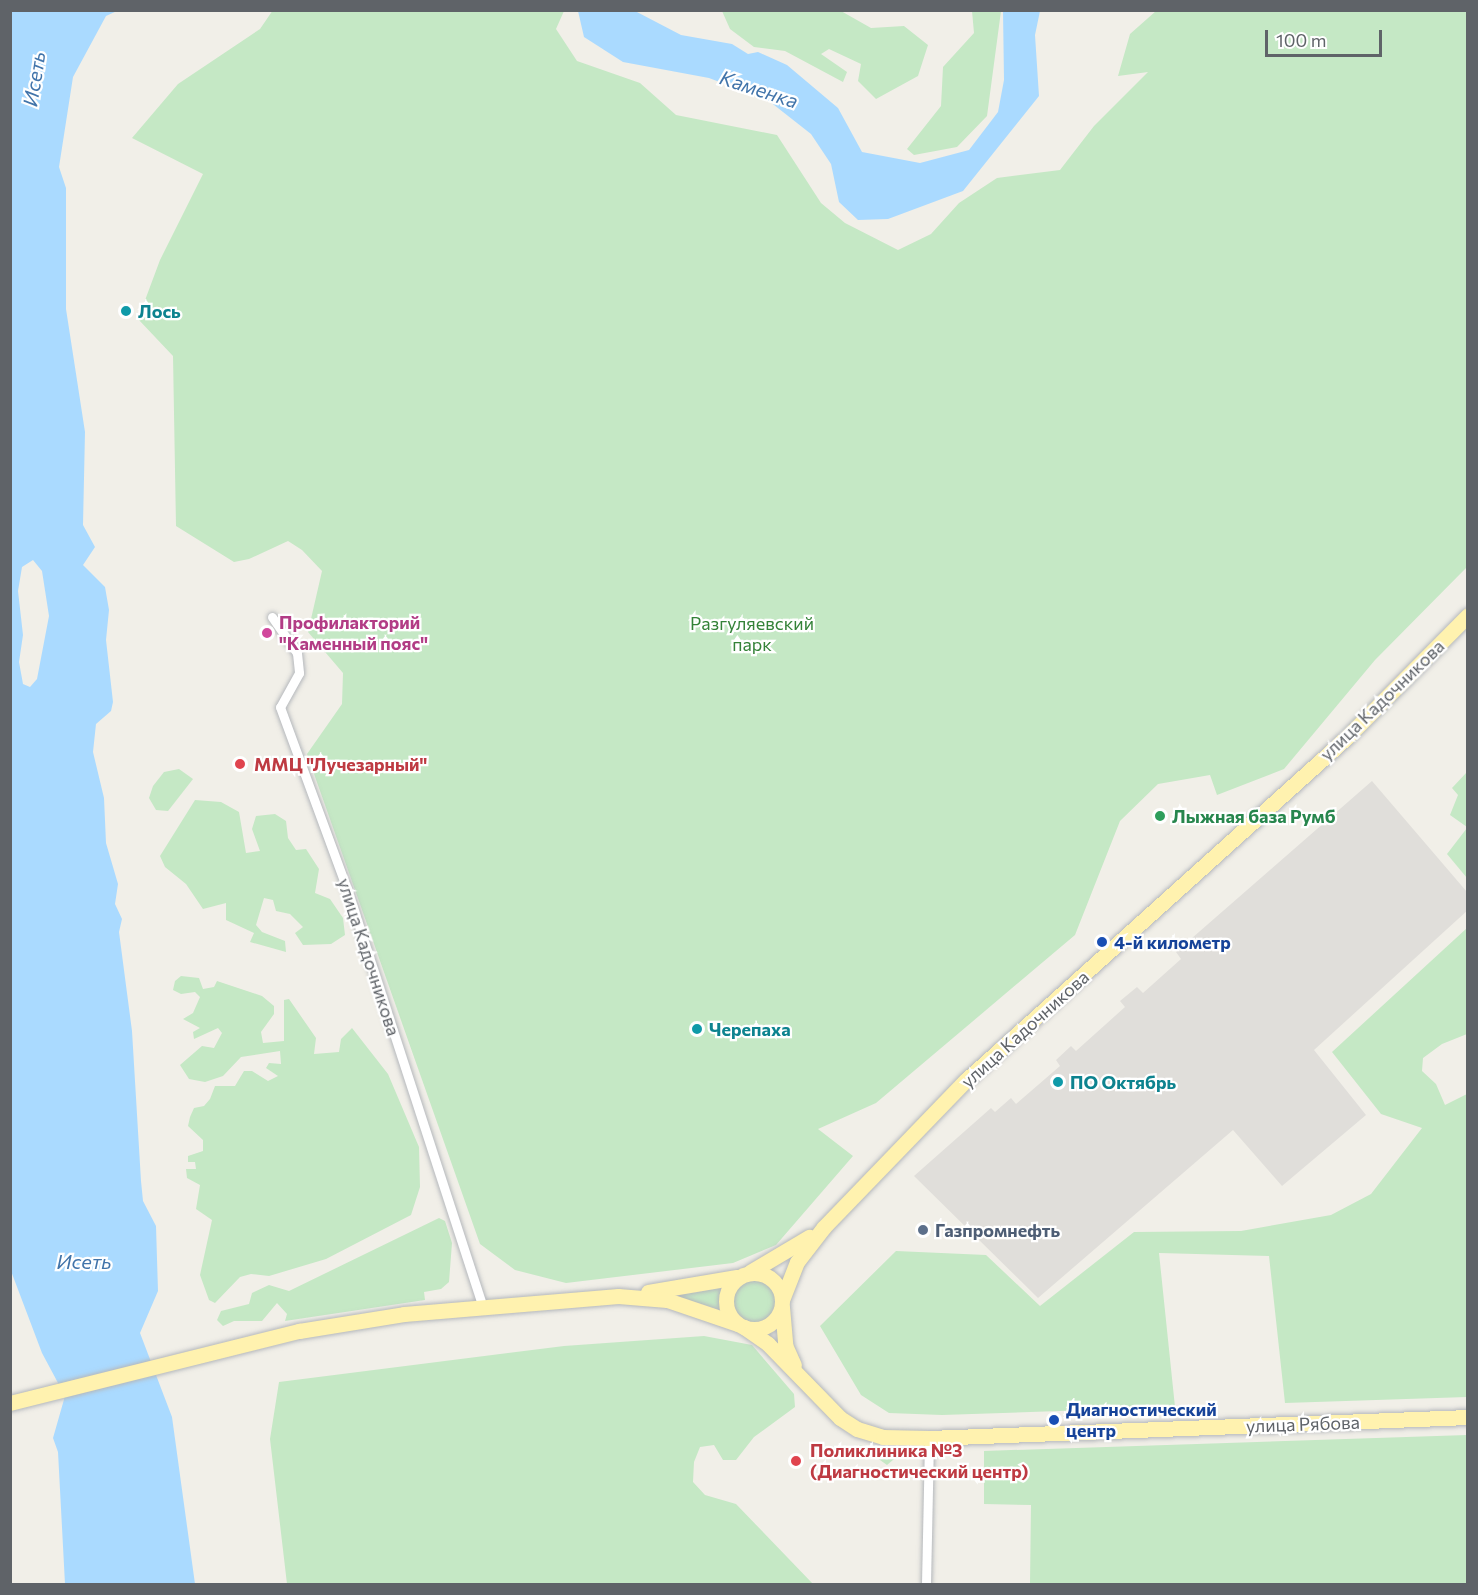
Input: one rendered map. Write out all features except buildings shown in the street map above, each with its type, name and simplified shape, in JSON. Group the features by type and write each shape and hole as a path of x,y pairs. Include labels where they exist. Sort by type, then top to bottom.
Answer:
{"main road":[{"name":"улица Кадочникова","path":"824,1227 965,1081 1348,736 1467,615"},
{"path":"801,1378 760,1338 741,1326 729,1314 725,1301 729,1288 744,1275 824,1227"},
{"path":"618,1296 667,1300 741,1326 758,1329 770,1324 782,1304 797,1262 824,1227"},
{"path":"10,1404 323,1326 483,1307 618,1296 744,1275 770,1277 779,1287 785,1345 801,1378"},
{"name":"улица Рябова","path":"801,1378 840,1418 857,1429 883,1437 929,1438 1467,1417"}],"street":[{"name":"улица Кадочникова","path":"272,617 297,653 299,673 280,707 347,889 483,1307"},
{"path":"926,1584 929,1438"}],"shaded area":[{"path":"1372,781 1467,892 1468,910 1314,1050 1366,1115 1282,1186 1233,1130 1038,1298 914,1176 991,1108 995,1112 1011,1098 1016,1104 1060,1066 1056,1060 1071,1046 1076,1051 1125,1007 1120,1001 1137,987 1143,993 1181,959 1176,952"}],"green space":[{"name":"Разгуляевский парк","path":"273,10 564,11 556,29 577,61 640,83 676,115 777,135 821,203 845,223 898,250 931,234 959,203 997,178 1060,170 1094,126 1148,72 1118,76 1130,34 1156,11 1467,11 1467,567 1375,660 1284,769 1217,795 1210,775 1158,784 1120,821 1075,935 876,1103 818,1129 853,1156 776,1245 733,1263 566,1283 515,1270 480,1244 307,754 342,704 343,673 308,632 322,571 302,550 288,541 249,559 234,562 176,526 173,356 138,319 160,260 203,174 132,138 178,84 260,29"},
{"path":"722,11 841,11 871,28 904,26 928,45 918,76 876,99 858,81 861,64 829,49 821,54 847,72 843,82 785,51 754,47 730,29"},
{"path":"972,11 1001,11 987,116 957,147 914,155 907,149 941,106 943,67 974,33"},
{"path":"179,769 193,779 168,811 156,810 149,798 153,786 164,772"},
{"path":"1467,772 1467,827 1450,815 1458,795 1452,788"},
{"path":"195,800 221,802 239,812 246,853 260,851 252,829 256,816 275,814 286,821 288,838 296,850 306,849 319,869 315,893 330,899 343,918 345,935 331,944 303,945 295,933 303,927 290,914 276,911 273,900 264,898 256,925 262,932 285,941 286,952 250,942 254,933 226,920 226,903 203,909 186,884 165,867 160,856"},
{"path":"1467,828 1467,878 1447,854"},
{"path":"1467,928 1467,1034 1442,1044 1423,1058 1422,1071 1436,1084 1445,1105 1467,1094 1467,1397 1285,1403 1269,1256 1159,1253 1175,1407 942,1415 889,1413 861,1395 820,1326 896,1251 986,1255 1040,1306 1134,1232 1241,1231 1331,1215 1371,1194 1422,1128 1381,1114 1332,1052"},
{"path":"181,976 199,978 203,989 214,987 217,981 262,996 274,1006 274,1014 261,1032 263,1043 284,1041 284,1000 289,999 316,1038 314,1054 339,1052 341,1039 352,1028 388,1074 419,1147 420,1187 411,1215 326,1259 269,1276 251,1274 240,1277 215,1303 209,1300 200,1275 212,1220 196,1209 200,1185 187,1178 186,1169 196,1169 195,1162 188,1162 188,1156 203,1151 203,1140 188,1126 190,1117 194,1108 204,1106 210,1099 215,1086 235,1086 244,1071 252,1071 268,1081 278,1076 266,1068 269,1063 281,1064 280,1051 241,1057 223,1076 205,1082 189,1079 180,1065 202,1046 214,1048 222,1033 218,1028 194,1039 193,1032 200,1028 183,1019 193,1013 200,997 195,992 181,994 173,990 175,981"},
{"path":"439,1218 445,1221 452,1243 449,1282 441,1289 424,1292 425,1300 285,1321 287,1314 277,1303 262,1321 234,1321 223,1326 217,1320 221,1311 249,1304 252,1293 269,1285 289,1291"},
{"path":"754,1277 770,1284 777,1300 770,1316 754,1323 738,1316 731,1300 738,1284"},
{"path":"723,1287 720,1310 674,1295 699,1292"},
{"path":"704,1336 752,1345 794,1394 795,1407 754,1437 736,1460 723,1460 714,1445 700,1447 694,1462 693,1482 705,1495 736,1504 813,1584 287,1584 270,1439 279,1382 564,1346"},
{"path":"1467,1435 1467,1584 1030,1584 1031,1505 984,1504 984,1451"},
{"path":"859,1445 868,1447 906,1449 887,1465"}],"water":[{"name":"Исеть","path":"10,11 117,11 106,16 73,77 59,167 66,188 66,309 85,432 83,525 95,547 83,565 105,587 109,610 106,640 113,702 111,711 96,724 93,752 104,798 106,843 118,884 115,904 122,919 119,932 132,1031 143,1201 156,1226 158,1291 140,1333 172,1417 195,1584 65,1584 58,1452 53,1438 65,1396 42,1353 11,1271","holes":["33,560 42,571 49,616 37,679 30,687 23,684 19,662 23,635 18,591 22,567"]},
{"name":"Каменка","path":"578,11 635,11 681,35 732,44 748,54 758,52 787,65 838,108 862,152 920,163 969,150 998,112 1004,80 1003,11 1040,11 1035,35 1039,96 963,191 888,219 858,220 839,202 831,164 811,134 769,101 709,78 623,62 584,37"}],"place":[{"name":"Лось","path":"126,311"},
{"name":"Профилакторий \"Каменный пояс\"","path":"267,633"},
{"name":"ММЦ \"Лучезарный\"","path":"240,764"},
{"name":"Лыжная база Румб","path":"1160,816"},
{"name":"4-й километр","path":"1102,942"},
{"name":"Черепаха","path":"697,1029"},
{"name":"ПО Октябрь","path":"1058,1082"},
{"name":"Газпромнефть","path":"923,1230"},
{"name":"Диагностический центр","path":"1054,1420"},
{"name":"Поликлиника №3 (Диагностический центр)","path":"796,1461"}]}
